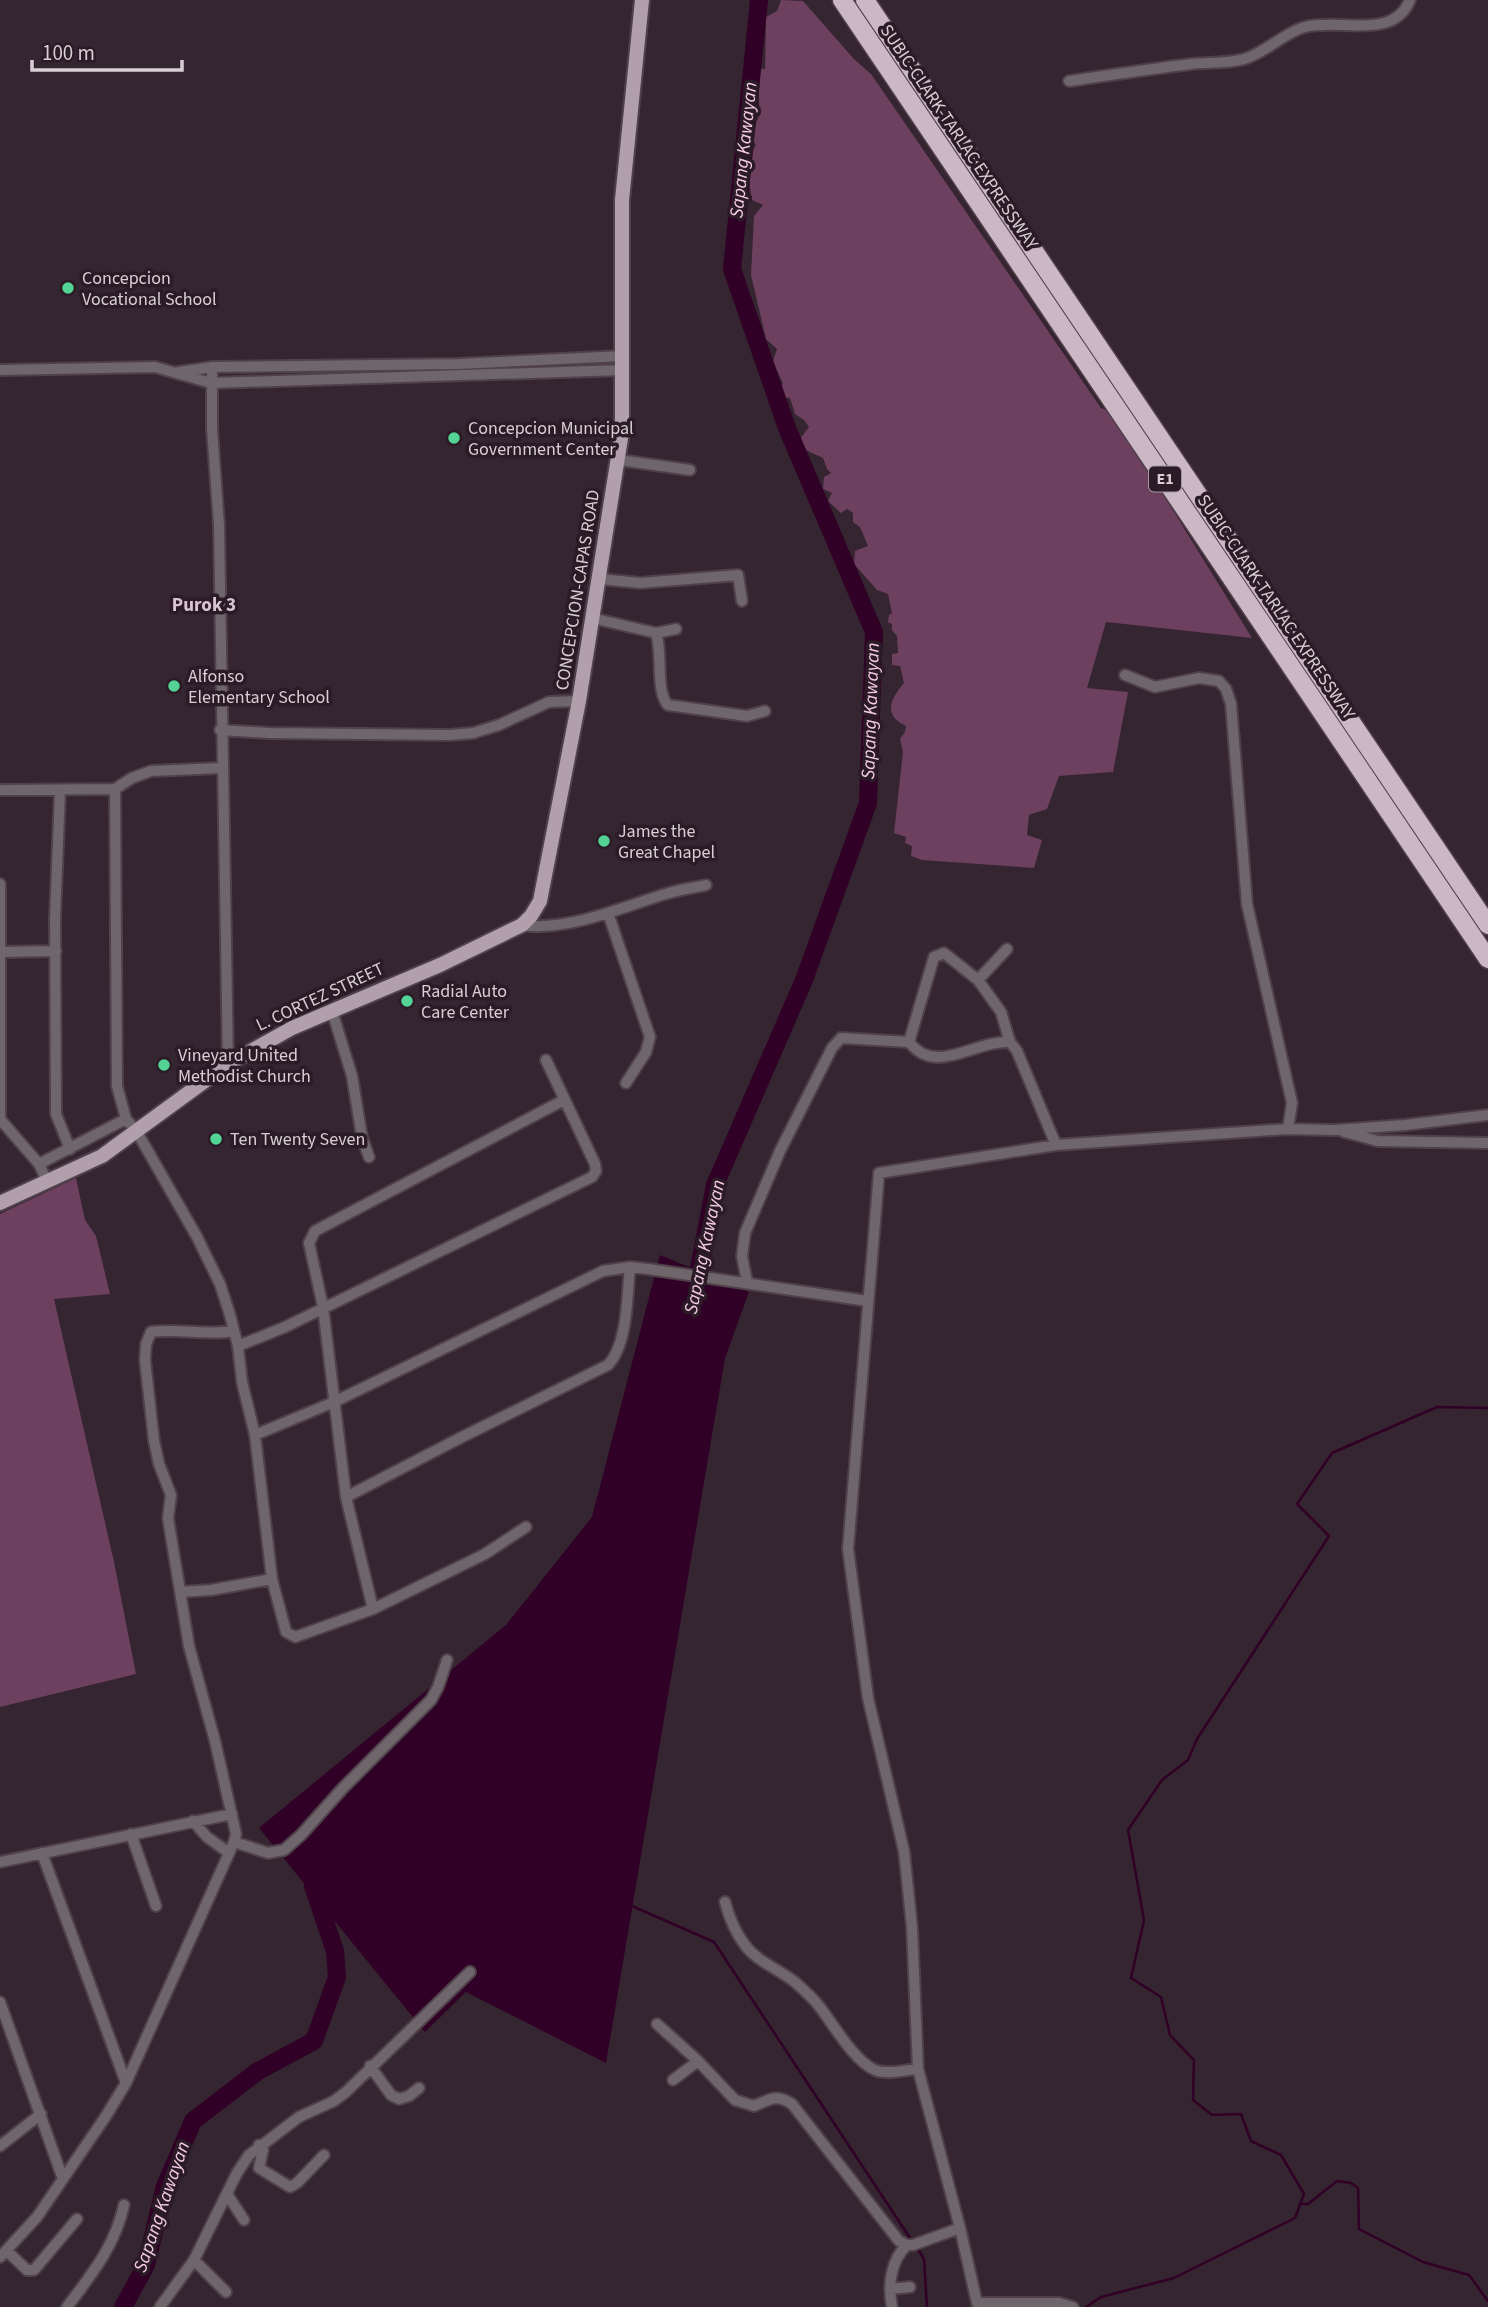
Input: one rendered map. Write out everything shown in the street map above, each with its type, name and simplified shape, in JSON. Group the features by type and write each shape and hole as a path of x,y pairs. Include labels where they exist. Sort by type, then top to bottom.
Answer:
{"highway":[{"name":"SUBIC-CLARK-TARLAC EXPRESSWAY","path":"842,0 1488,959"},
{"name":"SUBIC-CLARK-TARLAC EXPRESSWAY","path":"865,0 1488,925"}],"main road":[{"name":"CONCEPCION-CAPAS ROAD","path":"522,925 540,901 545,884 600,579 622,432 622,187 642,0"},
{"name":"L. CORTEZ STREET","path":"0,1203 102,1156 228,1064 292,1028 440,965 522,925"}],"street":[{"path":"1069,81 1194,63 1243,60 1271,47 1302,27 1386,23 1405,13 1410,0"},
{"path":"176,373 212,367 623,363"},
{"path":"0,370 155,367 211,383 623,363"},
{"path":"212,367 219,525 220,730 228,1064"},
{"path":"618,460 690,470"},
{"path":"600,579 640,583 738,575 742,601"},
{"path":"592,618 656,633 676,629"},
{"path":"656,633 662,692 668,705 747,716 765,711"},
{"path":"1125,675 1155,687 1199,678 1219,681 1226,690 1231,704 1247,904 1292,1103 1288,1129"},
{"path":"220,730 450,735 472,733 499,725 549,702 579,701"},
{"path":"0,790 115,789 132,778 151,771 221,768"},
{"path":"115,789 117,1086 126,1119 137,1132 197,1237 220,1284 238,1346 242,1382 255,1435 272,1579 286,1632 295,1637 373,1609 485,1554 526,1527"},
{"path":"60,791 56,1114 70,1149"},
{"path":"0,884 0,1119 39,1164 48,1183"},
{"path":"522,925 538,928 706,885"},
{"path":"608,912 650,1037 646,1052 626,1083"},
{"path":"978,980 1007,950"},
{"path":"1,952 56,951"},
{"path":"909,1042 934,957 944,953 978,980 1001,1012 1010,1042 1017,1051 1056,1145"},
{"path":"332,1011 352,1076 362,1137 369,1157"},
{"path":"747,1282 742,1256 745,1233 780,1151 832,1048 841,1038 909,1042 917,1052 927,1057 941,1058 996,1041 1010,1042"},
{"path":"238,1346 285,1327 592,1177 596,1164 547,1060"},
{"path":"373,1609 346,1497 323,1307 309,1243 315,1231 564,1101"},
{"path":"1073,2307 1059,2302 977,2305 960,2228 918,2069 912,1927 904,1851 868,1698 848,1549 878,1173 1056,1145 1288,1129 1335,1130 1488,1115"},
{"path":"39,1164 126,1119"},
{"path":"1335,1130 1378,1141 1488,1143"},
{"path":"255,1435 334,1402 603,1271 630,1267 648,1269 868,1301"},
{"path":"346,1497 608,1365 614,1359 623,1333 630,1267"},
{"path":"77,2219 34,2270 27,2270 4,2254 37,2217 126,2083 236,1834 215,1741 189,1646 168,1518 171,1495 159,1464 154,1441 145,1360 146,1343 151,1332 168,1329 213,1334 234,1331"},
{"path":"180,1592 211,1590 272,1579"},
{"path":"193,1821 208,1838 232,1848 268,1853 284,1850 302,1835 343,1788 431,1700 447,1660"},
{"path":"0,1862 232,1814"},
{"path":"131,1834 156,1906"},
{"path":"42,1853 126,2083"},
{"path":"725,1902 730,1919 744,1945 810,1996 840,2037 865,2063 875,2070 883,2071 918,2069"},
{"path":"163,2306 194,2260 237,2173 249,2155 299,2117 334,2101 470,1972"},
{"path":"0,2002 4,2028 41,2113 63,2179"},
{"path":"657,2024 698,2061 735,2100 754,2106 783,2097 792,2104 899,2241 913,2245 960,2228"},
{"path":"673,2080 698,2061"},
{"path":"370,2066 391,2095 399,2099 409,2096 419,2088"},
{"path":"0,2146 41,2113"},
{"path":"259,2145 263,2150 259,2168 290,2187 298,2183 324,2155"},
{"path":"227,2194 244,2220"},
{"path":"67,2307 101,2262 112,2242 124,2204"},
{"path":"892,2307 890,2289 893,2269 899,2253 906,2245"},
{"path":"194,2260 226,2292"},
{"path":"890,2289 910,2287"}],"shaded area":[{"path":"781,0 803,1 854,59 871,74 1101,408 1112,412 1252,638 1106,622 1087,688 1128,692 1113,772 1059,776 1047,809 1029,815 1027,835 1042,840 1034,868 922,860 911,856 912,846 905,843 906,837 894,833 903,752 900,739 906,726 898,722 891,712 895,694 904,683 900,666 892,665 892,654 898,653 897,636 892,630 892,624 888,622 892,613 888,594 877,590 854,564 855,551 868,546 860,527 853,522 853,513 847,509 841,513 828,501 832,493 823,489 824,477 831,473 823,458 799,447 797,443 809,427 795,414 790,398 780,397 777,388 783,384 773,361 777,349 766,339 751,275 754,216 763,205 752,200 748,175 752,161 748,158 748,152 752,152 756,145 750,136 760,114 757,69 765,69 766,17 777,11"},
{"path":"76,1178 85,1220 96,1236 110,1294 54,1299 114,1562 136,1674 0,1707 0,1214"},
{"path":"660,1255 749,1292 725,1358 606,2063 466,1992 425,2032 259,1828 506,1625 592,1517"}],"waterway":[{"name":"Sapang Kawayan","path":"694,1294 715,1185 804,980 868,803 874,632 787,428 732,269 759,0"},
{"path":"1086,2307 1101,2297 1174,2278 1295,2218 1304,2194 1281,2155 1251,2141 1241,2114 1212,2115 1193,2100 1194,2060 1170,2035 1161,1997 1131,1978 1144,1920 1128,1830 1162,1780 1188,1760 1197,1739 1329,1536 1297,1504 1332,1453 1437,1407 1488,1408"},
{"name":"Sapang Kawayan","path":"123,2307 146,2265 165,2186 193,2121 258,2071 314,2041 337,1977 335,1951 313,1886 316,1880"},
{"path":"632,1906 714,1942 912,2241"},
{"path":"1302,2204 1308,2204 1337,2181 1351,2183 1358,2188 1359,2229 1423,2262 1469,2275 1488,2301"},
{"path":"916,2246 924,2259 927,2307"}],"place":[{"name":"Concepcion Vocational School","path":"68,288"},
{"name":"Concepcion Municipal Government Center","path":"454,438"},
{"name":"Alfonso Elementary School","path":"174,686"},
{"name":"James the Great Chapel","path":"604,841"},
{"name":"Radial Auto Care Center","path":"407,1001"},
{"name":"Vineyard United Methodist Church","path":"164,1065"},
{"name":"Ten Twenty Seven","path":"216,1139"}],"district":[{"name":"Purok 3","path":"204,605"}]}
